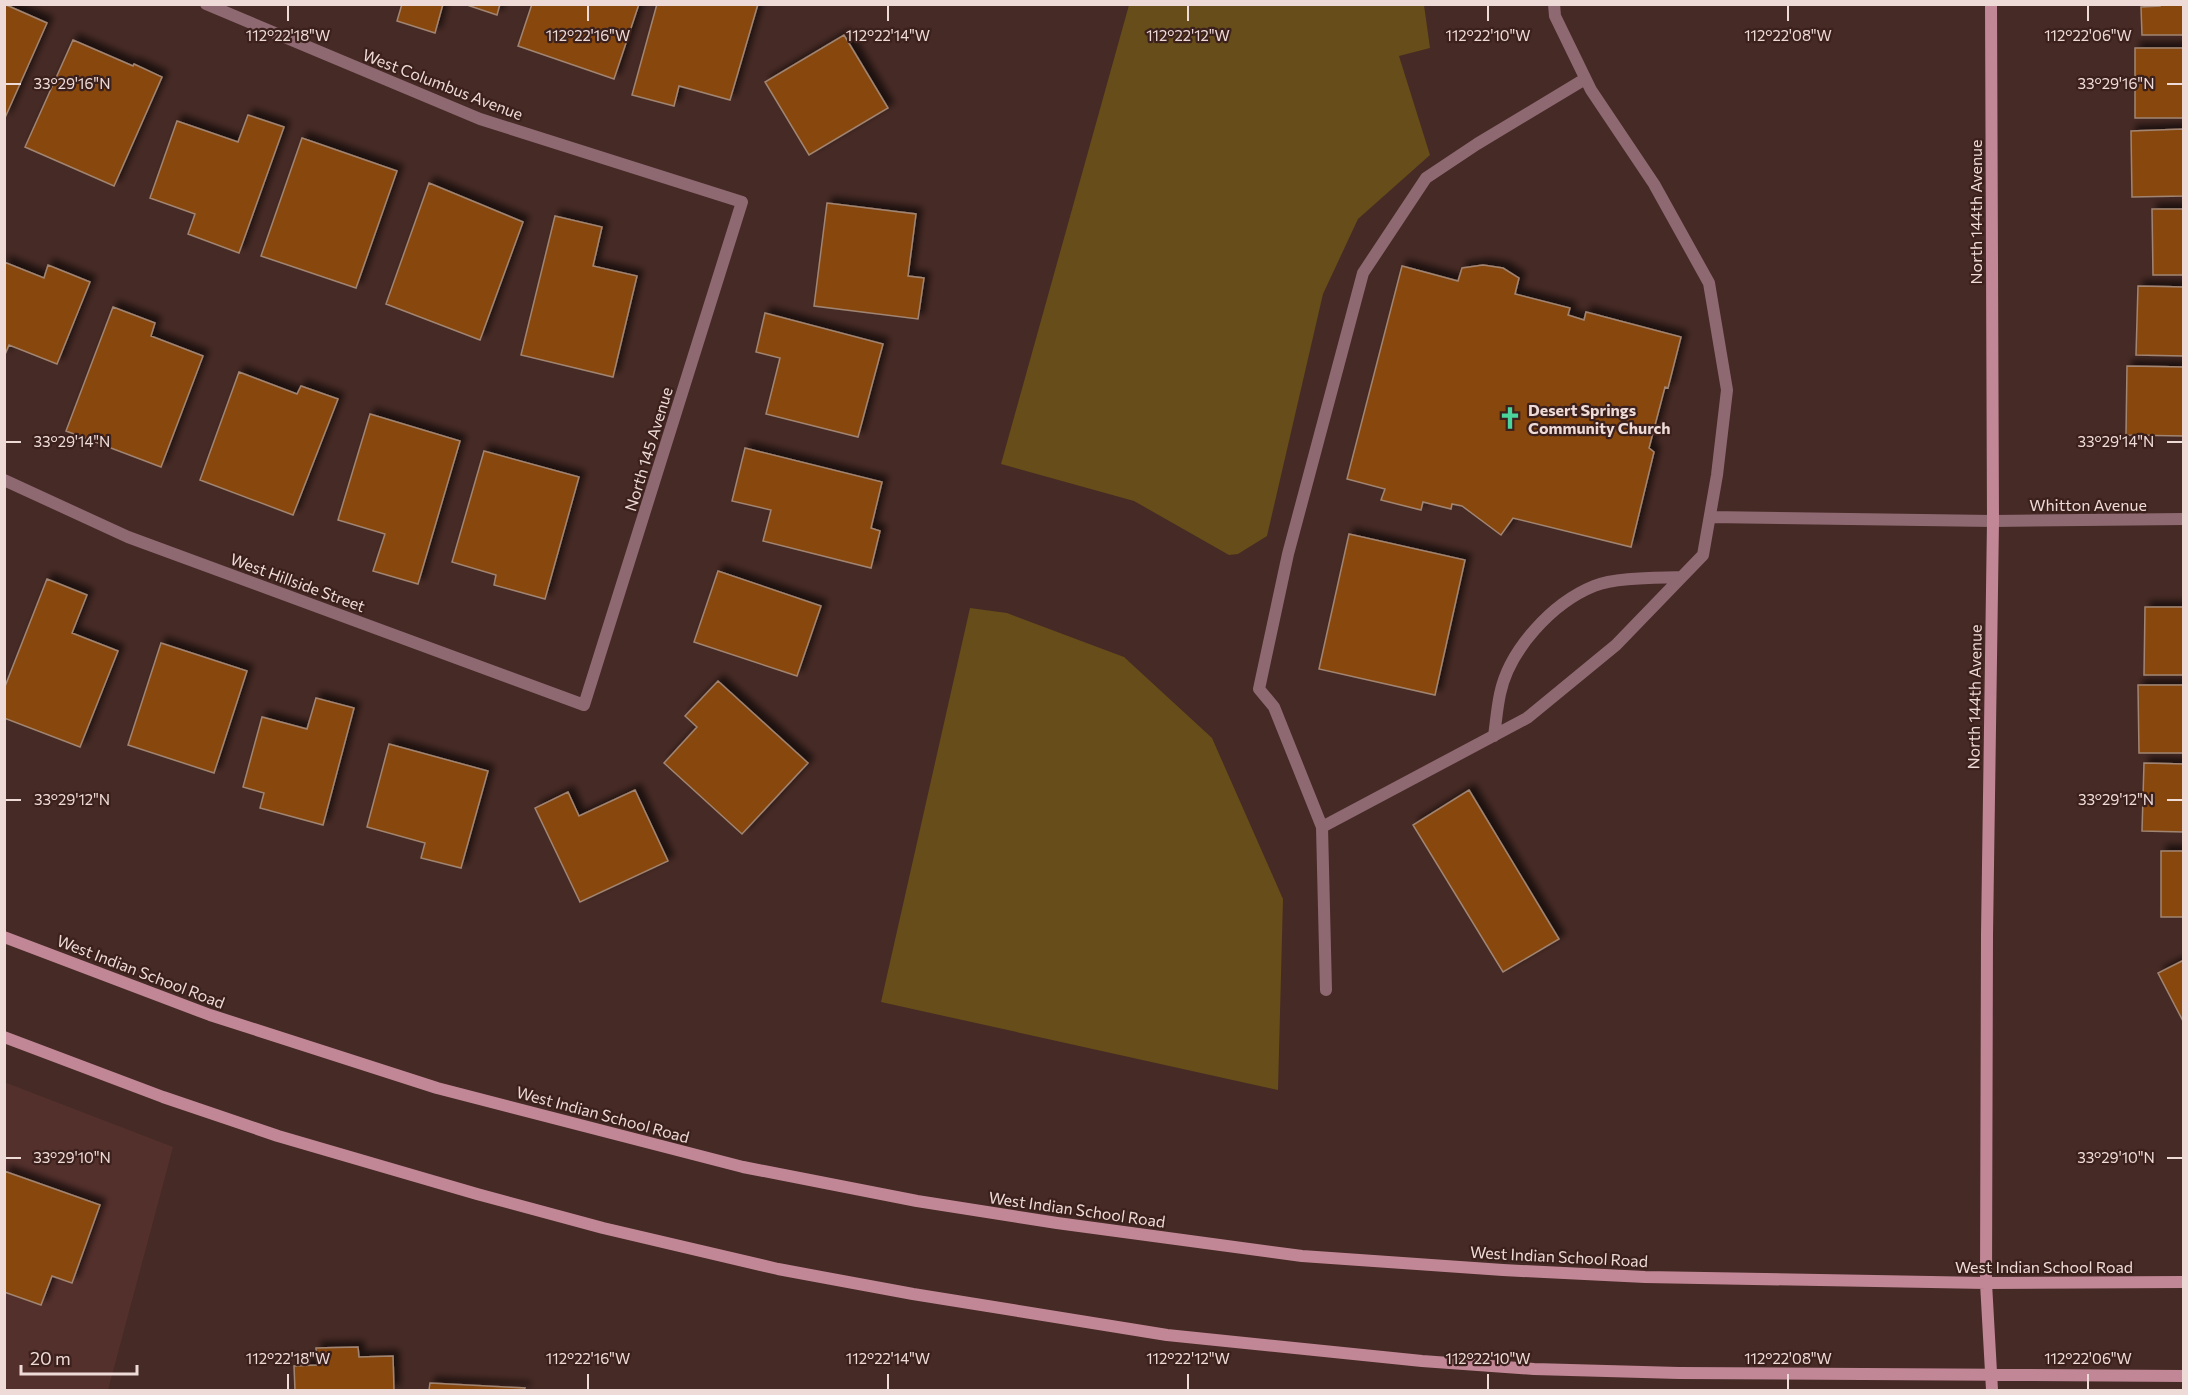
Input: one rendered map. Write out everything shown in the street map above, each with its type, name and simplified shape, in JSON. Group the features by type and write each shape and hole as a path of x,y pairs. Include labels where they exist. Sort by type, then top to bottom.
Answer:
{"main road":[{"name":"North 144th Avenue","path":"1990,4 1994,520 1987,935 1986,1283 1992,1390"},
{"name":"West Indian School Road","path":"4,937 210,1015 437,1088 743,1167 917,1201 1219,1246 1336,1259 1645,1277 1986,1283 2184,1282"},
{"path":"4,1037 278,1136 603,1228 778,1269 913,1294 1167,1335 1534,1369 1992,1376 2184,1376"}],"street":[{"name":"West Columbus Avenue","path":"206,4 480,119 742,202"},
{"path":"1322,827 1527,718 1616,645 1702,555 1718,469 1727,390 1709,284 1654,184 1591,90 1555,16 1554,4"},
{"path":"1326,990 1322,827 1274,707 1259,689 1288,554 1363,273 1426,178 1477,144 1585,79"},
{"name":"North 145 Avenue","path":"585,705 742,202"},
{"name":"West Hillside Street","path":"4,480 128,537 585,705"},
{"name":"Whitton Avenue","path":"1710,517 1994,520 2184,519"},
{"path":"1494,736 1500,693 1512,662 1531,633 1560,605 1595,585 1638,578 1682,577"}],"shaded area":[{"path":"1129,5 1424,5 1430,48 1399,56 1430,155 1358,219 1323,294 1267,536 1238,554 1229,555 1134,501 1001,464"},
{"path":"970,608 1007,613 1124,657 1212,738 1283,899 1278,1090 881,1002"},
{"path":"4,1082 173,1147 108,1390 5,1390"}],"building":[{"path":"4,4 47,23 4,120"},
{"path":"402,4 443,4 435,33 397,21"},
{"path":"464,4 500,4 497,15"},
{"path":"532,4 639,4 614,79 518,46"},
{"path":"657,4 758,4 730,100 679,86 674,106 632,95"},
{"path":"2160,4 2184,4 2184,35 2142,35 2141,7 2160,6"},
{"path":"844,35 888,108 809,155 765,82"},
{"path":"73,40 162,77 114,186 25,147"},
{"path":"2135,48 2184,48 2184,118 2135,118"},
{"path":"248,115 284,127 239,253 188,234 195,214 150,198 177,121 238,142"},
{"path":"2184,129 2184,196 2132,197 2131,131"},
{"path":"302,138 397,171 356,288 261,256"},
{"path":"429,183 523,222 480,340 386,304"},
{"path":"827,203 916,214 908,276 924,278 918,319 814,306"},
{"path":"2152,209 2184,209 2184,275 2153,275"},
{"path":"555,216 602,227 593,266 637,276 613,377 521,355"},
{"path":"4,262 44,278 48,265 90,282 57,364 9,345 4,357"},
{"name":"Desert Springs Community Church","path":"1483,265 1503,268 1519,278 1515,294 1570,308 1568,315 1584,320 1586,312 1681,337 1649,448 1654,452 1631,547 1513,518 1501,535 1462,506 1452,504 1451,509 1423,502 1421,510 1381,500 1385,489 1347,479 1402,266 1458,281 1462,268"},
{"path":"2138,286 2184,287 2184,356 2136,355"},
{"path":"113,307 155,323 151,336 203,356 161,467 66,431"},
{"path":"765,313 883,344 858,437 766,414 780,358 756,352"},
{"path":"2127,366 2184,367 2184,436 2126,435"},
{"path":"239,372 297,394 301,386 338,399 293,515 200,480"},
{"path":"370,414 460,441 418,584 373,571 385,534 338,520"},
{"path":"745,448 882,482 871,528 880,531 871,568 763,541 771,510 732,501"},
{"path":"484,451 579,477 545,599 494,585 496,575 452,562"},
{"path":"1349,534 1465,560 1435,695 1319,669"},
{"path":"718,571 821,606 797,676 694,642"},
{"path":"47,579 87,595 72,633 118,651 80,747 4,718 4,689"},
{"path":"2145,607 2184,607 2184,675 2144,675"},
{"path":"161,643 247,671 214,773 128,745"},
{"path":"718,681 808,763 742,834 664,763 697,727 685,716"},
{"path":"2138,685 2184,685 2184,753 2139,753"},
{"path":"316,698 354,708 323,825 260,808 264,793 243,787 262,717 307,729"},
{"path":"389,744 488,771 461,868 421,858 425,843 367,827"},
{"path":"2144,763 2184,764 2184,832 2142,831"},
{"path":"635,790 668,861 580,902 535,808 568,792 579,816"},
{"path":"1469,790 1559,939 1503,972 1413,825"},
{"path":"2161,851 2184,851 2184,917 2161,917"},
{"path":"2184,960 2184,1023 2158,973"},
{"path":"4,1171 100,1205 72,1283 52,1276 41,1305 4,1292"},
{"path":"358,1347 359,1357 393,1356 394,1390 295,1390 294,1366 317,1365 316,1348"},
{"path":"430,1383 525,1388 524,1390 429,1390"}],"place":[{"name":"Desert Springs Community Church","path":"1510,418"}]}
